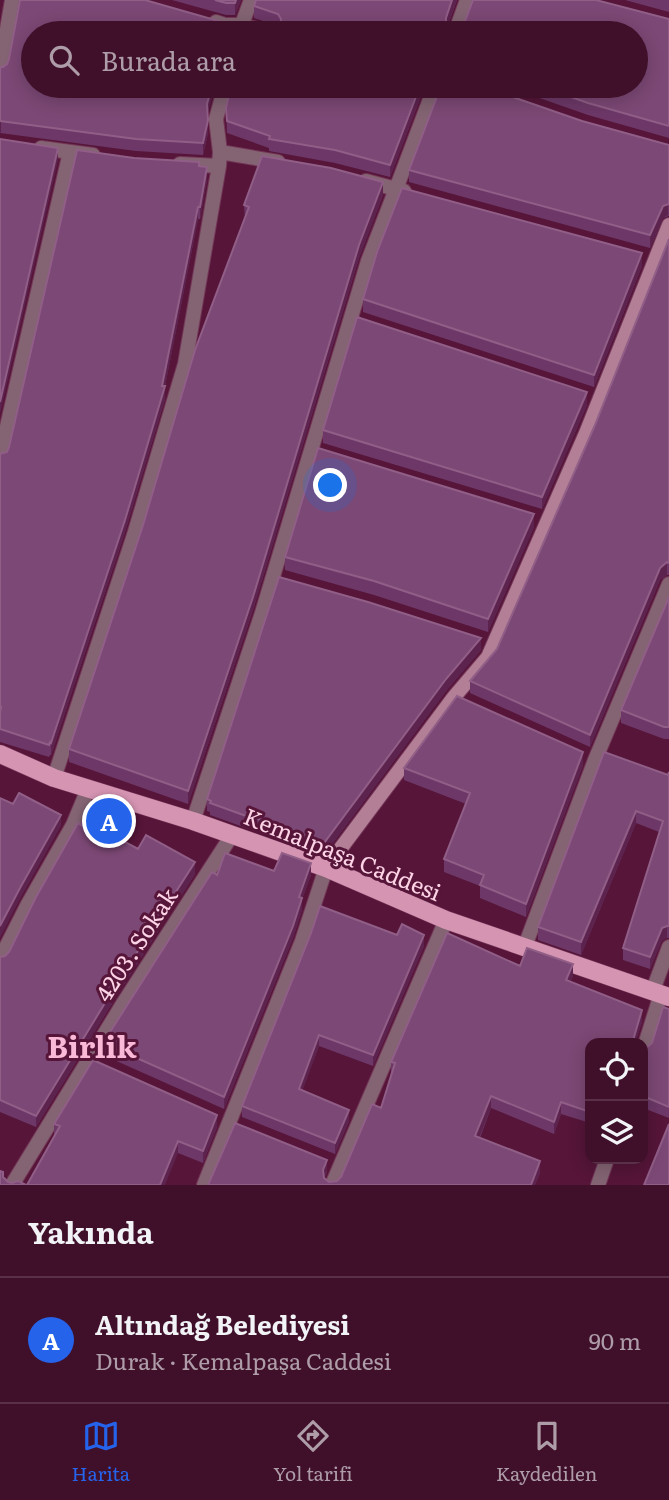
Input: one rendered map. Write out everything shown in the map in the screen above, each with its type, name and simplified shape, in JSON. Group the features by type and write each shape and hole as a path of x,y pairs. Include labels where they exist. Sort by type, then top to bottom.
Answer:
{"main road":[{"path":"326,868 460,699 488,657 487,642 593,397 649,258 669,225"},
{"name":"Kemalpaşa Caddesi","path":"0,754 54,778 193,821 326,868 446,920 661,993"}],"street":[{"path":"0,70 12,0"},
{"path":"243,21 251,0"},
{"path":"459,21 467,0"},
{"path":"200,18 211,21"},
{"path":"54,778 134,535 185,364 219,159 216,119 222,98"},
{"path":"193,821 279,579 315,450 357,320 368,261 430,98"},
{"path":"23,146 109,157"},
{"path":"0,457 71,152"},
{"path":"163,163 219,159 292,165"},
{"path":"358,179 422,196"},
{"path":"525,946 589,758 669,584"},
{"path":"0,959 73,825 88,789"},
{"name":"4203. Sokak","path":"12,1185 96,1062 124,1002 232,835"},
{"path":"204,1185 302,941 326,868"},
{"path":"332,1185 334,1164 446,920"},
{"path":"647,1038 661,993 669,947"},
{"path":"598,1185 605,1164"}],"building":[{"path":"20,0 145,0 218,21 21,21 21,98 209,98 203,143 136,139 0,121 0,67 7,64"},
{"path":"215,0 236,0 235,3 226,3"},
{"path":"256,0 452,0 446,21 281,21 278,14 254,6"},
{"path":"473,0 596,0 669,19 669,126 574,98 648,98 648,21 465,21"},
{"path":"228,98 415,98 390,165 335,150 269,139 270,136 227,121"},
{"path":"436,98 516,98 582,121 669,145 669,204 663,206 650,235 409,170"},
{"path":"0,139 58,148 0,402"},
{"path":"77,150 134,158 199,162 199,166 207,167 162,386 165,386 125,520 49,745 0,729 0,454 7,452 9,447"},
{"path":"262,156 331,168 383,182 359,245 253,597 188,791 69,749 143,525 195,350 249,207 244,205"},
{"path":"402,188 642,253 594,375 363,299 377,252"},
{"path":"669,239 669,563 660,568 590,735 470,681 497,649 595,425"},
{"path":"357,317 587,392 542,497 323,430"},
{"path":"318,448 534,514 488,619 374,581 285,557"},
{"path":"279,577 481,638 446,679 324,843 210,803 207,799"},
{"path":"669,597 669,727 664,727 621,710"},
{"path":"457,696 583,752 526,904 480,885 484,875 444,859 470,793 404,768"},
{"path":"604,752 668,775 669,772 669,926 662,928 650,957 623,948 663,821 636,811 581,942 538,927"},
{"path":"19,793 61,815 0,926 0,798 13,804"},
{"path":"84,820 138,849 146,835 195,862 36,1116 0,1100 0,957 9,952 36,897 78,823 81,825"},
{"path":"225,853 274,871 282,853 311,863 299,897 302,898 293,926 224,1097 103,1043 212,872 217,875"},
{"path":"320,906 397,935 402,924 424,935 373,1055 319,1035 299,1089 349,1110 335,1143 242,1106"},
{"path":"447,933 520,966 527,948 573,964 566,980 642,1010 634,1038 585,1038 585,1110 561,1102 554,1122 491,1096 475,1136 540,1161 531,1185 208,1185 235,1123 327,1160 323,1170 324,1178 329,1182 337,1181 372,1104 381,1108 395,1063 391,1062"},
{"path":"663,1007 669,1009 669,1107 648,1098 648,1046 652,1043"},
{"path":"93,1060 217,1115 203,1151 178,1141 160,1185 27,1185 60,1126 54,1124"},
{"path":"669,1124 669,1185 644,1185"},
{"path":"0,1171 8,1182 18,1181 26,1185 0,1185"}],"place":[{"name":"Altındağ Belediyesi","path":"109,821"}],"district":[{"name":"Birlik","path":"92,1045"}]}
